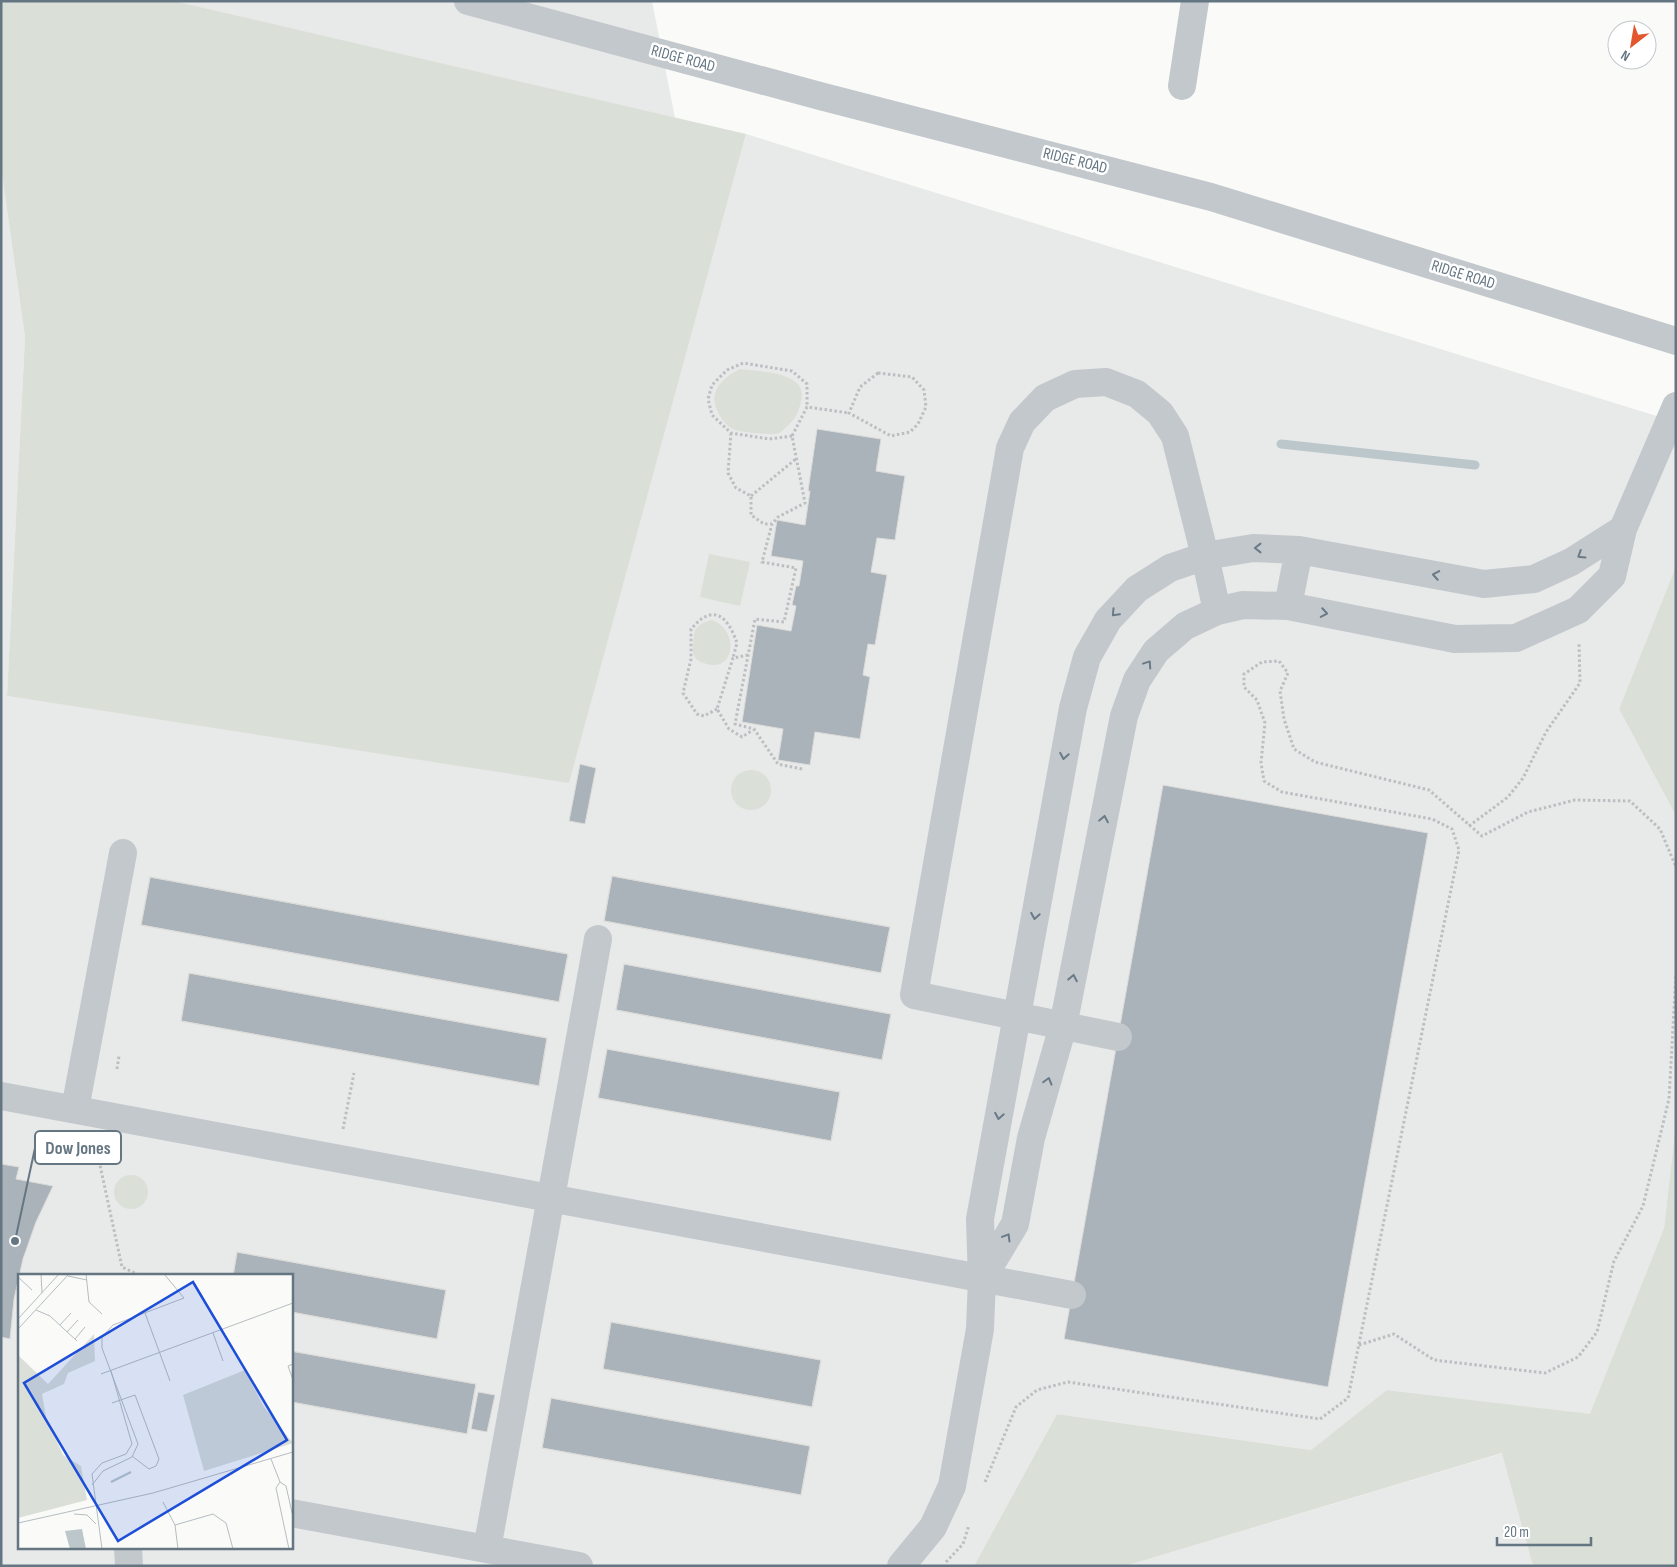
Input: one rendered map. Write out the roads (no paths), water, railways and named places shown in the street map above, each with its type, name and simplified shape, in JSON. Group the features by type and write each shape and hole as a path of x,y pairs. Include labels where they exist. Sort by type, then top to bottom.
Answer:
{"street":[{"name":"RIDGE ROAD","path":"468,1 1211,197 1676,341"},
{"path":"1182,86 1195,1"},
{"path":"1118,1037 914,995 1010,448 1022,422 1045,398 1075,384 1106,382 1137,394 1160,413 1175,436 1217,611"},
{"path":"982,1279 1015,1224 1031,1138 1063,1026 1124,716 1137,680 1156,651 1185,626 1217,611 1243,605 1288,606 1455,639 1516,638 1578,610 1612,576 1623,529 1676,406"},
{"path":"901,1566 933,1527 952,1486 980,1329 982,1279 980,1219 1073,708 1087,657 1108,620 1137,589 1170,568 1205,556 1253,548 1299,550 1484,584 1534,579 1571,562 1623,529"},
{"path":"1288,606 1299,550"},
{"path":"75,1109 123,853"},
{"path":"487,1549 598,939"},
{"path":"1,1096 1072,1295"},
{"path":"292,1513 579,1566"},
{"path":"128,1550 129,1566"}],"waterway":[{"path":"1281,444 1475,465"}],"place":[{"name":"Dow Jones","path":"15,1241"}]}
